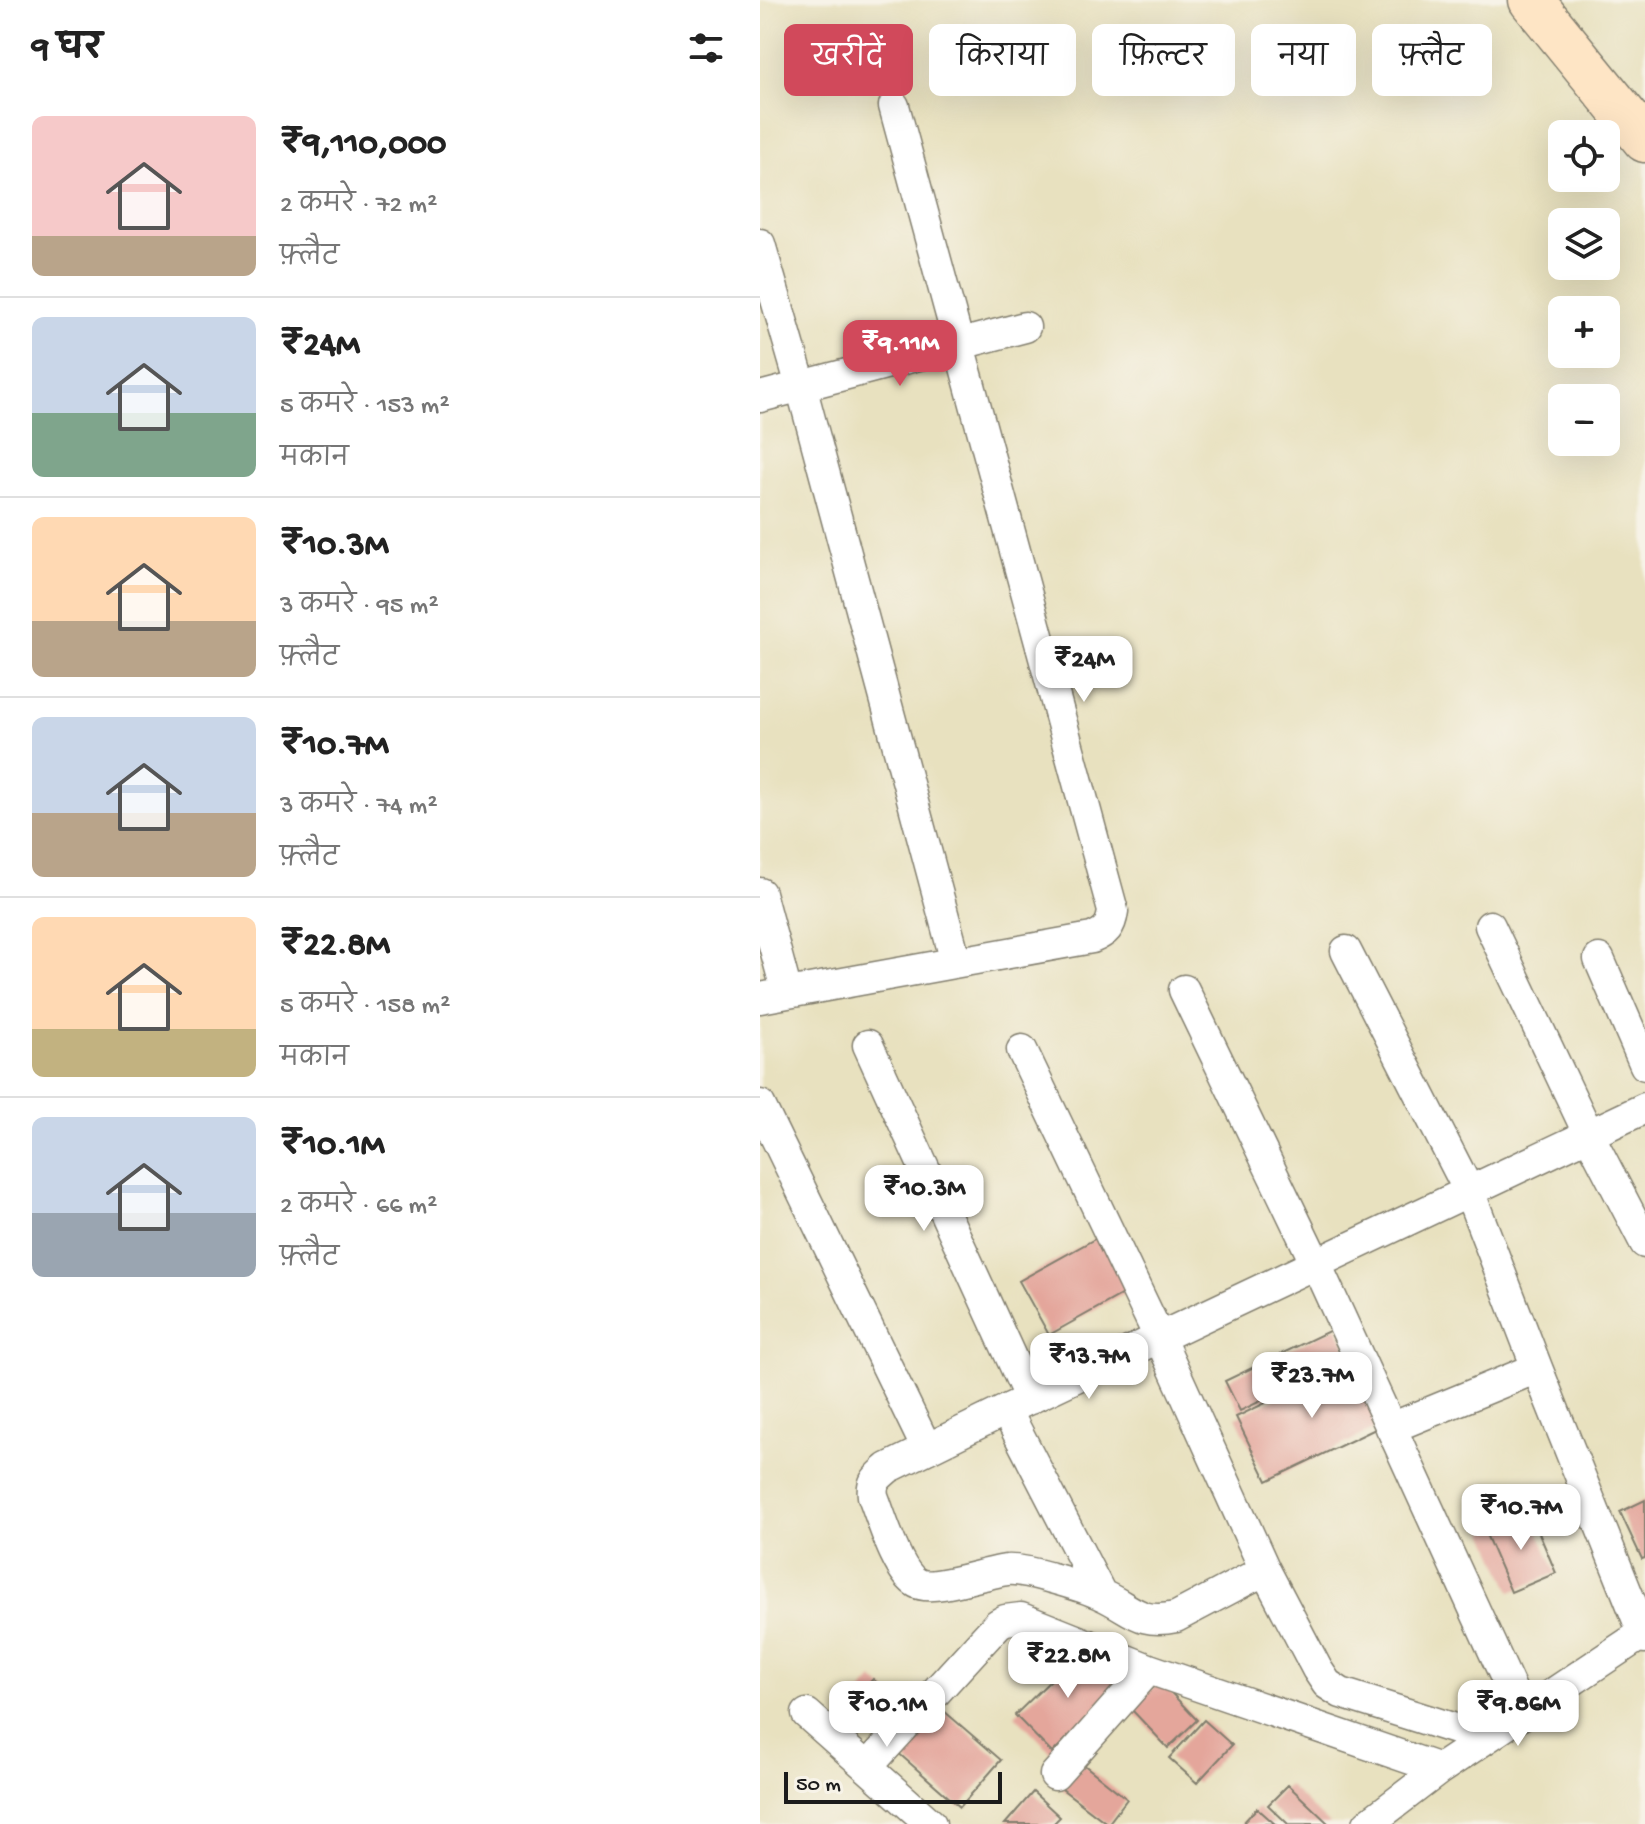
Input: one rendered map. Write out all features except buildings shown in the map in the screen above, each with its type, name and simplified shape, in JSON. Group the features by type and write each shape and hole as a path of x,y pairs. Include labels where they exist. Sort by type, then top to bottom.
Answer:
{"main road":[{"path":"1531,0 1645,140"}],"street":[{"path":"760,893 774,995 1092,938 1105,933 1111,924 1113,911 894,106"},
{"path":"760,244 956,962"},
{"path":"760,397 1025,327"},
{"path":"1490,926 1589,1135 1645,1243"},
{"path":"1346,951 1469,1191 1644,1634 1484,1738 1368,1824"},
{"path":"1599,959 1645,1065"},
{"path":"1184,990 1316,1264 1522,1713"},
{"path":"868,1045 1018,1405 1101,1594"},
{"path":"1022,1050 1160,1339 1265,1570 1327,1684 1341,1693 1484,1738"},
{"path":"760,1105 927,1449"},
{"path":"1265,1570 1176,1617 1162,1620 1135,1614 1101,1594 1026,1571 1011,1569 934,1586 921,1586 901,1568 872,1487 888,1468 1645,1108"},
{"path":"1391,1428 1537,1368"},
{"path":"867,1767 998,1624 1021,1618 1149,1669 1440,1769"},
{"path":"1055,1775 1149,1669"},
{"path":"807,1714 931,1824"}]}
